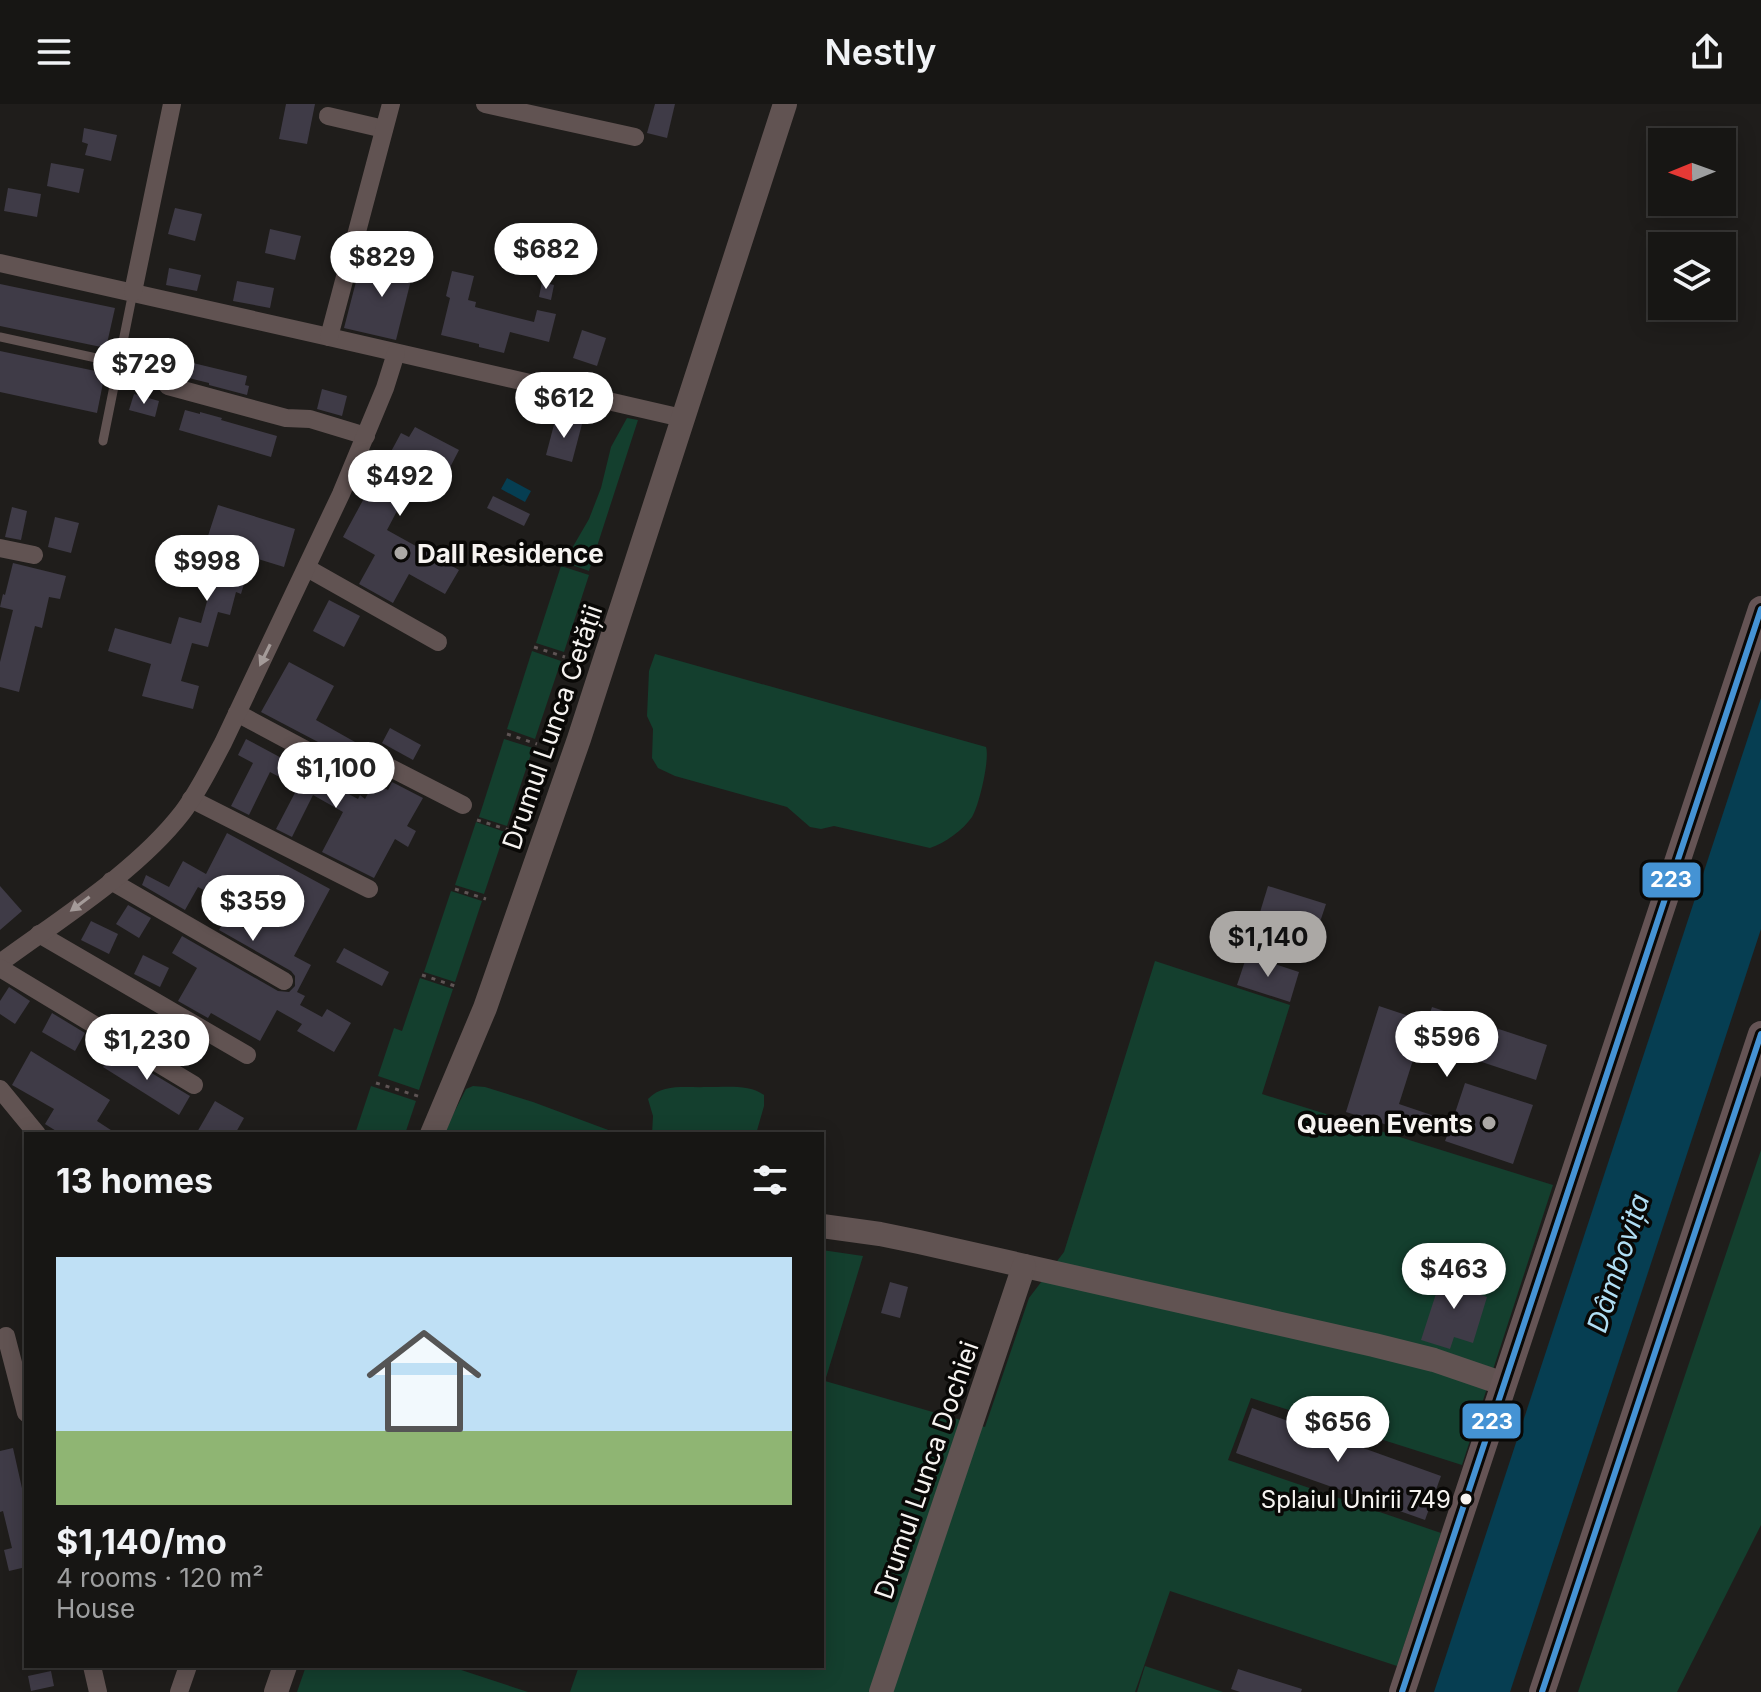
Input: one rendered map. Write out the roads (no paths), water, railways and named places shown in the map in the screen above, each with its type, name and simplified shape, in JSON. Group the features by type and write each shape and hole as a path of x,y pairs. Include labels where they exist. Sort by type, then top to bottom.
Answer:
{"main road":[{"path":"1402,1692 1761,609"},
{"path":"1542,1692 1761,1034"}],"street":[{"path":"133,292 172,104"},
{"path":"329,337 391,104"},
{"path":"485,104 635,137"},
{"name":"Drumul Lunca Cetății","path":"433,1132 485,1008 525,896 629,588 785,104"},
{"path":"328,116 384,129"},
{"path":"0,263 682,418"},
{"path":"194,1085 0,965 145,853 163,835 202,783 307,568 366,436 396,353"},
{"path":"168,386 286,418 310,419 366,436"},
{"path":"0,548 34,555"},
{"path":"307,568 438,642"},
{"path":"237,713 351,774 362,776 373,764 381,763 463,805"},
{"path":"191,799 369,889"},
{"path":"111,881 284,981"},
{"path":"39,934 247,1055"},
{"path":"0,1089 35,1132"},
{"path":"824,1226 880,1234 1406,1352 1504,1384"},
{"name":"Drumul Lunca Dochiei","path":"881,1692 1024,1266"},
{"path":"24,1333 3,1336 24,1406"},
{"path":"92,1668 98,1692"},
{"path":"179,1692 187,1668"},
{"path":"276,1692 284,1668"}],"lane":[{"path":"103,441 133,292"},
{"path":"0,337 119,363"}],"water":[{"path":"507,478 531,491 525,502 501,489"},
{"name":"Dâmbovița","path":"1761,698 1761,929 1510,1692 1434,1692"}],"place":[{"name":"Dall Residence","path":"401,553"},
{"name":"Queen Events","path":"1489,1123"},
{"name":"Splaiul Unirii 749","path":"1466,1499"}]}
